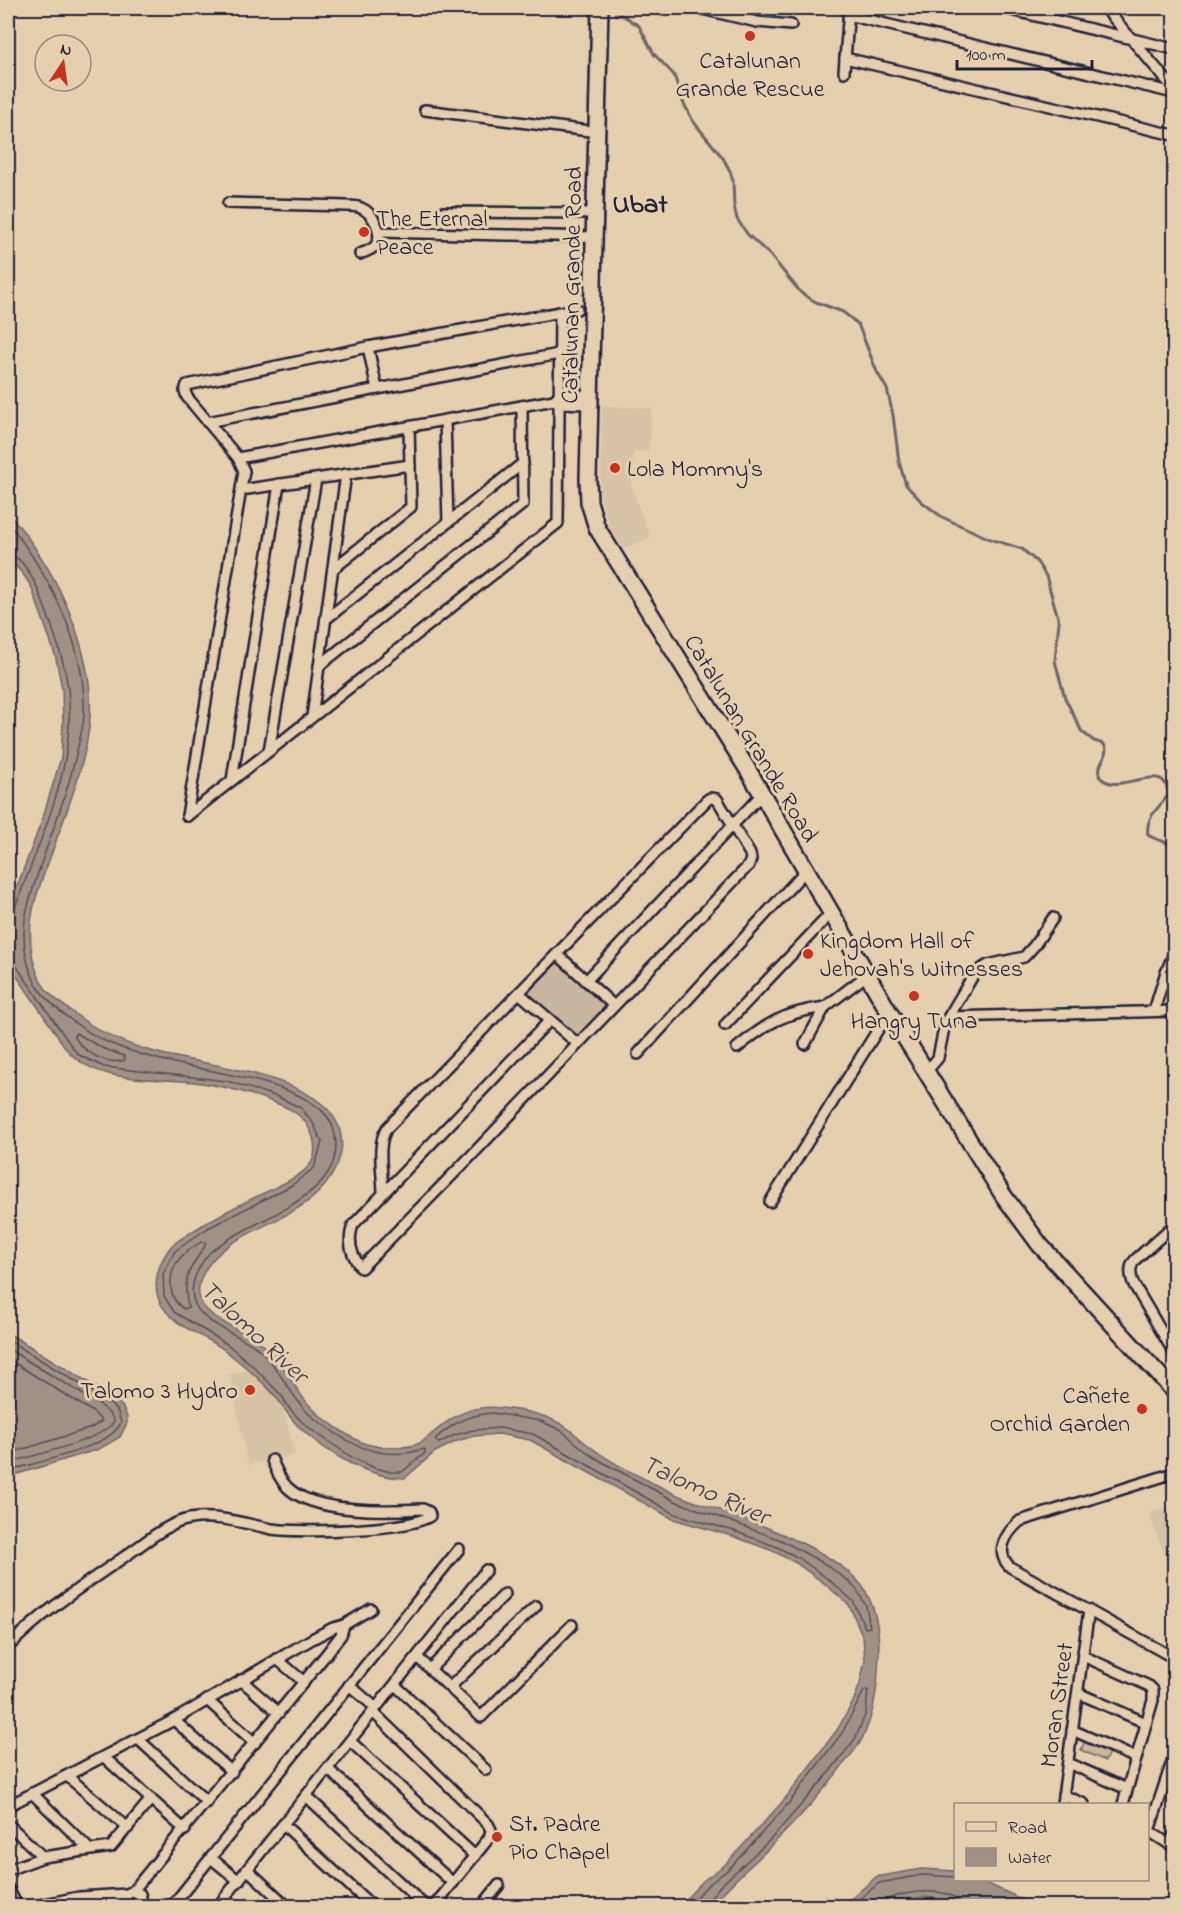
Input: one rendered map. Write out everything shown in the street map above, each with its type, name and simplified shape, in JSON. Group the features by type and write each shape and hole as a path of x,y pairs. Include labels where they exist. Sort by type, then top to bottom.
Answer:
{"main road":[{"name":"Catalunan Grande Road","path":"600,8 588,492 597,528 762,794 889,1012 1024,1224 1174,1391"}],"street":[{"path":"698,8 757,22 791,25"},
{"path":"1004,8 1174,49"},
{"path":"1105,8 1174,91"},
{"path":"844,72 849,11 1174,91"},
{"path":"845,58 1174,135"},
{"path":"425,110 597,132"},
{"path":"228,203 355,207 372,217 378,232 375,246 360,254"},
{"path":"442,212 595,213"},
{"path":"378,232 594,237"},
{"path":"560,312 557,399 558,523 187,816 243,471 238,458 187,398 185,387 191,383 368,347 560,312 577,309"},
{"path":"368,347 377,389"},
{"path":"207,422 559,354"},
{"path":"238,458 557,399 590,400"},
{"path":"319,666 523,504 522,406"},
{"path":"446,420 448,522"},
{"path":"333,569 411,507 409,427"},
{"path":"326,619 523,463"},
{"path":"241,490 410,465"},
{"path":"312,717 346,474"},
{"path":"269,751 316,479"},
{"path":"232,780 279,484"},
{"path":"586,981 762,794"},
{"path":"383,1194 384,1133 707,800 714,798 720,802 750,854 750,862 361,1268 351,1251 350,1233 358,1218 383,1194 550,1020"},
{"path":"638,1054 806,870"},
{"path":"725,1025 831,913"},
{"path":"926,1072 938,1058 942,1029 970,980 979,969 988,964 1024,957 1053,918"},
{"path":"1154,1011 1174,953"},
{"path":"556,954 614,1005"},
{"path":"805,1044 825,1007 867,975"},
{"path":"519,993 578,1044"},
{"path":"737,1048 766,1024 804,1010 825,1007"},
{"path":"949,1017 1174,1011"},
{"path":"770,1202 889,1012"},
{"path":"1174,1225 1136,1258 1131,1267 1133,1283 1174,1353"},
{"path":"1166,1339 1174,1332"},
{"path":"8,1647 28,1626 51,1608 137,1548 179,1522 206,1518 241,1522 271,1529 318,1532 381,1527 421,1520 430,1516 429,1512 423,1509 369,1511 312,1500 289,1489 272,1460"},
{"path":"1174,1473 1020,1521 1009,1531 1002,1547 1004,1561 1010,1567 1174,1658"},
{"path":"171,1906 459,1549"},
{"path":"218,1906 486,1570"},
{"path":"430,1669 505,1594"},
{"path":"450,1687 536,1606"},
{"path":"8,1806 174,1720 312,1639 344,1625 371,1609"},
{"name":"Moran Street","path":"1063,1800 1089,1610"},
{"path":"129,1898 328,1652 341,1635 344,1625"},
{"path":"417,1657 481,1717 572,1625"},
{"path":"312,1639 328,1652"},
{"path":"1083,1656 1149,1686 1154,1694 1123,1803"},
{"path":"277,1659 304,1682"},
{"path":"241,1680 279,1713"},
{"path":"349,1685 488,1824 491,1830 489,1838 434,1906"},
{"path":"395,1685 486,1770"},
{"path":"1078,1693 1146,1724"},
{"path":"207,1700 255,1743"},
{"path":"174,1720 232,1772"},
{"path":"1072,1730 1136,1758"},
{"path":"138,1739 207,1802"},
{"path":"350,1741 475,1856"},
{"path":"1174,1756 1149,1831 1169,1844 1174,1835"},
{"path":"104,1757 185,1830"},
{"path":"1068,1763 1127,1789"},
{"path":"328,1769 453,1883"},
{"path":"67,1776 128,1828"},
{"path":"32,1793 90,1850"},
{"path":"306,1796 425,1906"},
{"path":"8,1870 43,1857 111,1846 151,1799"},
{"path":"1063,1800 1079,1803"},
{"path":"8,1824 43,1857"},
{"path":"284,1825 372,1906"},
{"path":"211,1858 239,1881"},
{"path":"248,1870 287,1906"},
{"path":"482,1906 499,1885"},
{"path":"8,1888 17,1906"},
{"path":"72,1906 129,1898 140,1894 142,1901 139,1906"},
{"path":"34,1906 79,1897 129,1898"},
{"path":"225,1898 234,1906"},
{"path":"1172,1906 1174,1902"}],"shaded area":[{"path":"602,406 652,408 649,452 634,451 631,486 650,537 624,549 611,529 600,497"},
{"path":"556,961 606,1006 576,1038 525,994"},
{"path":"249,1370 278,1400 284,1411 295,1455 248,1465 230,1374"},
{"path":"1174,1505 1174,1583 1149,1513"},
{"path":"1088,1733 1113,1744 1105,1761 1081,1750"}],"water":[{"path":"8,512 46,566 67,607 83,651 90,696 90,717 85,752 38,890 32,915 31,944 37,973 53,997 99,1030 118,1040 151,1051 258,1075 287,1084 311,1096 330,1112 340,1131 342,1144 340,1156 326,1184 310,1200 230,1244 214,1258 199,1284 199,1296 205,1308 218,1319 270,1350 315,1411 344,1433 359,1441 379,1446 416,1445 446,1422 476,1409 492,1407 526,1411 543,1416 566,1427 611,1461 651,1482 684,1498 778,1532 817,1551 850,1574 866,1593 875,1617 879,1651 877,1684 867,1729 853,1753 810,1805 712,1906 679,1906 704,1880 726,1864 784,1800 837,1730 853,1702 865,1660 863,1637 849,1605 796,1563 773,1551 673,1519 530,1440 499,1434 474,1436 457,1441 435,1452 405,1478 376,1474 347,1462 309,1436 295,1423 254,1374 226,1351 180,1324 164,1309 157,1294 156,1280 162,1260 171,1247 216,1217 300,1174 312,1162 315,1152 314,1142 309,1128 301,1117 284,1106 265,1099 204,1083 110,1074 80,1061 67,1050 8,963 8,911 42,820 61,758 63,723 62,689 56,658 31,586 8,558"},
{"path":"8,1333 106,1393 122,1406 127,1423 120,1437 99,1449 8,1477"},
{"path":"921,1869 954,1871 954,1881 981,1881 1037,1906 961,1906 926,1897 898,1901 886,1906 843,1906 876,1877"}],"waterway":[{"path":"575,8 583,10"},
{"path":"615,14 624,16 639,26 654,54 674,75 683,102 693,121 723,158 730,171 737,219 748,235 770,255 801,293 816,302 843,312 858,324 877,372 887,389 899,462 906,485 922,502 942,517 990,539 1022,549 1037,562 1046,576 1059,621 1055,661 1065,698 1082,732 1094,741 1104,744 1106,749 1099,776 1107,782 1128,782 1150,778 1159,779 1165,784 1168,795 1153,813 1148,835 1166,842 1174,850"}],"place":[{"name":"Catalunan Grande Rescue","path":"750,36"},
{"name":"The Eternal Peace","path":"364,232"},
{"name":"Lola Mommy's","path":"615,468"},
{"name":"Kingdom Hall of Jehovah's Witnesses","path":"808,954"},
{"name":"Hangry Tuna","path":"914,996"},
{"name":"Talomo 3 Hydro","path":"250,1390"},
{"name":"Cañete Orchid Garden","path":"1142,1409"},
{"name":"St. Padre Pio Chapel","path":"497,1837"}],"district":[{"name":"Ubat","path":"640,203"}],"water label":[{"name":"Talomo River","path":"255,1331"},
{"name":"Talomo River","path":"706,1489"}]}
